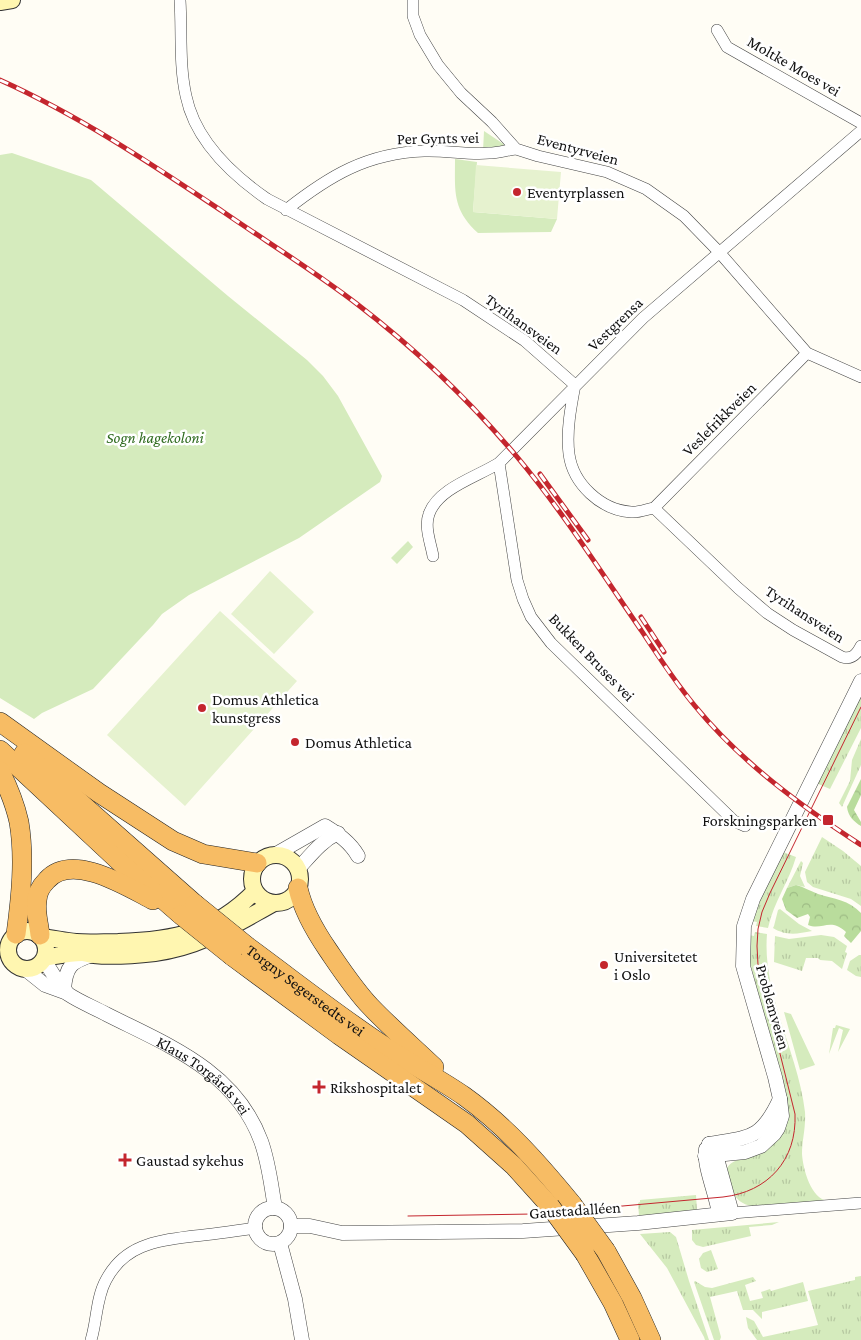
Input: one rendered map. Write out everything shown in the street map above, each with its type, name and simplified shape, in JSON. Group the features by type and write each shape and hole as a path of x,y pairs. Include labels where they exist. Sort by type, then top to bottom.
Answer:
{"highway":[{"path":"0,722 90,788 174,841 203,854 257,863"},
{"name":"Torgny Segerstedts vei","path":"0,730 88,811 182,911 248,947 384,1046 464,1096 523,1148 572,1204 606,1251 628,1289 651,1340"},
{"name":"Torgny Segerstedts vei","path":"0,750 120,862 182,911 232,956 339,1035 467,1124 514,1166 550,1206 585,1254 604,1287 628,1337"},
{"path":"0,771 14,806 21,838 21,889 9,936"},
{"path":"41,936 36,907 39,891 52,876 63,870 82,870 100,875 182,911"},
{"path":"298,888 301,900 315,930 362,997 405,1042 464,1096"}],"main road":[{"path":"0,2 12,0"},
{"path":"254,891 232,912 216,922 180,935 150,940 74,942 41,936 26,930 9,936 8,946 4,955 15,966 25,969 36,967 44,959 69,954 153,953 182,948 204,941 274,903 288,900 293,896 300,882 298,869 287,857 276,854 263,858 257,863 251,876 254,891 260,898 274,903"},
{"path":"41,936 46,947 44,959"}],"street":[{"name":"Tyrihansveien","path":"180,0 182,65 186,96 198,127 211,148 243,182 286,210 463,300 525,340 575,385"},
{"name":"Eventyrveien","path":"413,0 413,16 420,34 438,66 461,94 492,122 516,149 607,172 646,189 684,216 719,252 807,353 861,377"},
{"name":"Moltke Moes vei","path":"717,30 728,47 861,123"},
{"name":"Vestgrensa","path":"433,556 428,524 429,514 442,496 453,487 487,471 499,463 643,318 861,131"},
{"name":"Per Gynts vei","path":"286,210 311,190 340,172 384,156 425,151 489,153 516,149"},
{"name":"Veslefrikkveien","path":"654,508 807,353"},
{"path":"575,385 570,412 569,453 574,470 582,485 604,504 618,510 633,513 654,508"},
{"name":"Bukken Bruses vei","path":"499,463 517,580 531,617 550,643 734,821 745,826"},
{"name":"Tyrihansveien","path":"654,508 732,582 767,612 818,645 842,657 851,658 858,652 861,646"},
{"name":"Problemveien","path":"725,1214 710,1152 751,1151 767,1141 778,1128 782,1116 780,1099 744,975 742,957 744,926 756,893 861,681"},
{"path":"276,854 325,826 338,833 349,843 358,856"},
{"path":"298,869 330,837 338,833"},
{"path":"66,991 65,977 69,967 74,962 94,955"},
{"name":"Klaus Torgårds vei","path":"44,959 66,991"},
{"name":"Klaus Torgårds vei","path":"25,969 45,985 66,991 186,1054 228,1088 247,1112 261,1140 269,1168 275,1208"},
{"name":"Gaustadalléen","path":"291,1226 310,1226 342,1233 523,1231 861,1203"},
{"path":"270,1208 285,1212 291,1226 289,1235 280,1243 273,1244 263,1242 255,1228 260,1214 270,1208"},
{"path":"91,1340 105,1281 116,1265 135,1250 160,1241 255,1228"},
{"path":"280,1243 295,1298 302,1340"}],"green space":[{"path":"484,131 508,147 483,151"},
{"name":"Sogn hagekoloni","path":"12,153 91,180 307,360 323,376 338,396 382,476 380,482 299,538 189,595 162,614 93,689 42,713 34,719 0,698 0,155"},
{"path":"455,159 477,162 473,212 557,219 551,232 478,233 463,216 459,207 455,190"},
{"name":"Eventyrplassen","path":"476,165 561,172 557,219 473,212"},
{"path":"408,541 413,547 397,564 391,558"},
{"path":"270,571 314,612 274,654 231,614"},
{"name":"Domus Athletica kunstgress","path":"220,611 297,681 185,806 107,735"},
{"path":"861,693 861,728 830,789 816,783"},
{"path":"861,739 861,765 842,807 839,803 850,781 852,760"},
{"path":"861,779 861,795 854,810 861,822 861,826 852,818 847,807"},
{"path":"822,837 861,866 861,906 851,899 813,887 807,882 805,872"},
{"path":"783,852 796,857 793,866 774,909 768,928 756,926 757,922 752,921"},
{"path":"801,861 803,863 800,876 805,887 796,885 787,888"},
{"path":"796,885 851,905 861,913 861,931 851,943 844,936 846,932 835,925 818,927 808,925 810,917 808,914 797,918 786,910 782,899 787,888"},
{"path":"780,909 799,924 812,931 792,934 773,928 778,910"},
{"path":"755,932 767,934 767,957 770,979 801,1090 805,1112 802,1154 804,1167 809,1182 817,1195 828,1201 752,1206 740,1201 731,1187 727,1168 736,1161 754,1154 779,1133 763,1014 750,962 749,935 754,936"},
{"path":"821,935 834,937 847,946 842,969 832,961 820,960 818,958 806,958 802,971 774,962 775,936 789,939"},
{"path":"861,955 861,977 847,970 850,961"},
{"path":"784,1012 791,1014 815,1065 800,1070"},
{"path":"836,1025 850,1029 838,1052 843,1030 839,1028 829,1054 833,1028"},
{"path":"696,1195 697,1210 639,1216 638,1203 640,1200"},
{"path":"779,1222 772,1225 749,1227 751,1236 703,1247 696,1245 692,1240 692,1230"},
{"path":"670,1232 676,1237 709,1340 705,1340 667,1268 640,1234"},
{"path":"711,1250 718,1269 707,1272 701,1268 699,1259 703,1253"},
{"path":"861,1276 861,1340 757,1340 748,1328 746,1317 754,1321 763,1337 818,1325 808,1291 855,1280 855,1277"},
{"path":"753,1277 756,1281 745,1285 750,1301 763,1298 761,1292 803,1282 808,1301 762,1312 762,1319 753,1310 743,1310 737,1291 710,1297 721,1337 720,1340 714,1340 694,1282 712,1288"}],"tram line":[{"path":"408,1216 533,1214 723,1197 739,1194 754,1188 766,1181 777,1171 791,1146 795,1114 758,965 758,929 762,912 770,893 861,707"}],"railway":[{"path":"0,80 58,109 168,175 341,292 401,339 462,396 535,479 674,678 713,726 732,746 794,799 861,845"},
{"path":"540,474 588,540"},
{"path":"641,617 664,652"}],"place":[{"name":"Eventyrplassen","path":"517,192"},
{"name":"Domus Athletica kunstgress","path":"202,708"},
{"name":"Domus Athletica","path":"295,742"},
{"name":"Forskningsparken","path":"828,820"},
{"name":"Universitetet i Oslo","path":"604,965"},
{"name":"Rikshospitalet","path":"319,1087"},
{"name":"Gaustad sykehus","path":"125,1160"}]}
